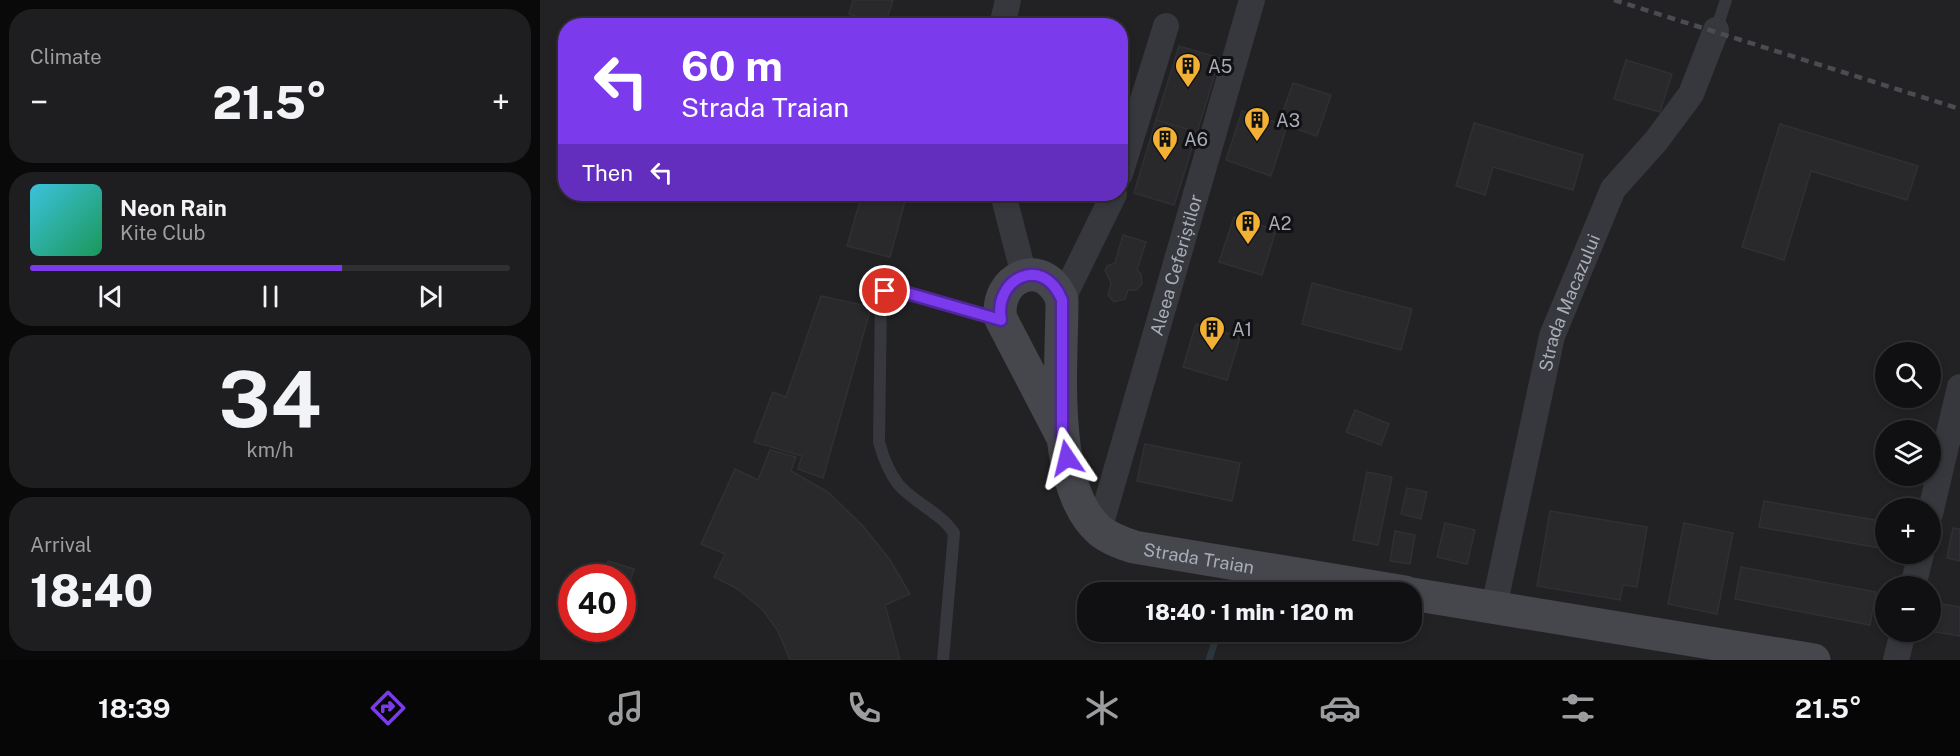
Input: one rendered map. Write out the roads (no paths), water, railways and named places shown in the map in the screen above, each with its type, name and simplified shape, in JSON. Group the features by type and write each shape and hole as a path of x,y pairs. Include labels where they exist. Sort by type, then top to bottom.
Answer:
{"street":[{"path":"1004,18 1008,0"},
{"name":"Aleea Ceferiștilor","path":"1099,530 1252,0"},
{"path":"1128,148 1166,26"},
{"name":"Strada Macazului","path":"1494,607 1552,336 1613,189 1656,141 1691,94 1716,30"},
{"path":"1005,201 1024,275"},
{"path":"1062,300 1111,201"},
{"path":"1001,320 1001,305 1005,294 1013,283 1024,275 1036,274 1047,278 1056,287 1062,300"},
{"name":"Strada Traian","path":"1062,300 1062,436 1077,498 1084,512 1099,530 1134,547 1345,582"},
{"name":"Strada Traian","path":"1001,320 1062,436"},
{"path":"1934,498 1960,387"},
{"path":"1422,596 1814,660"},
{"path":"1896,660 1900,642"}],"lane":[{"path":"1716,30 1726,0"},
{"path":"943,660 954,533 948,524 899,485 885,463 879,442 881,297 885,291 893,289 1001,320"}],"waterway":[{"path":"1209,660 1215,642"}],"railway":[{"path":"1614,0 1960,109"}],"place":[{"name":"A5","path":"1188,89"},
{"name":"A3","path":"1257,143"},
{"name":"A6","path":"1165,162"},
{"name":"A2","path":"1248,246"},
{"name":"A1","path":"1212,352"}]}
